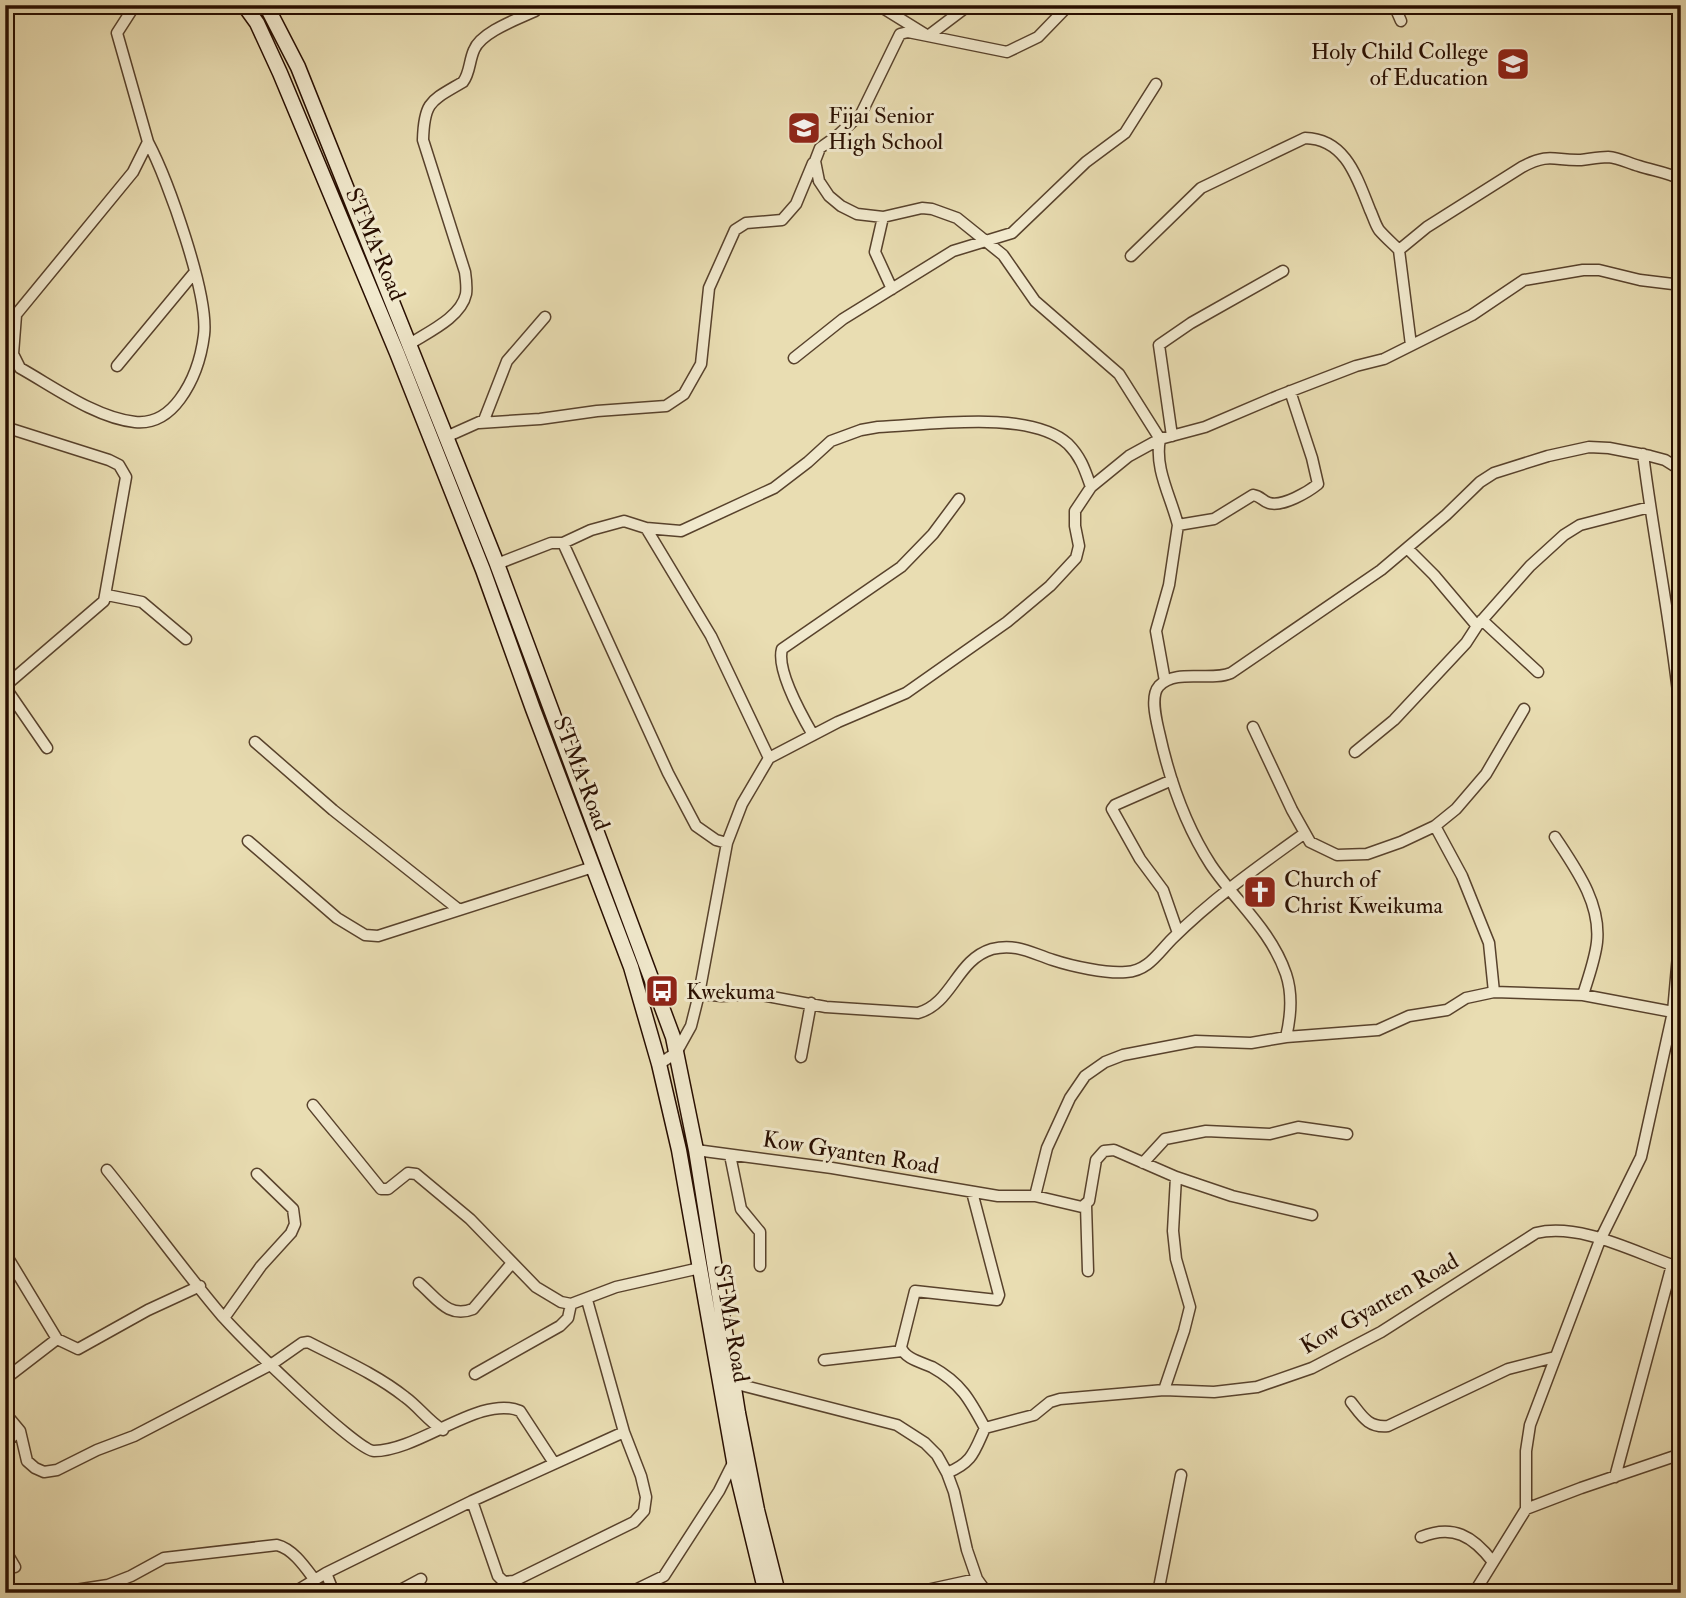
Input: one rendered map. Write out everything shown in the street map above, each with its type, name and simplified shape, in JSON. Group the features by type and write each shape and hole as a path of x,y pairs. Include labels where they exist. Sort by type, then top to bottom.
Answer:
{"main road":[{"name":"STMA Road","path":"244,5 257,23 279,73 397,353 484,570 631,967 659,1064 679,1150 700,1268 778,1593"},
{"name":"STMA Road","path":"266,5 298,67 497,564 673,1037 696,1150 734,1461 766,1593"}],"street":[{"path":"16,314 13,354 20,368 107,415 136,422 152,421 172,409 195,373 204,333 201,295 158,161 148,142 117,33 135,5"},
{"path":"408,345 453,314 463,303 467,292 465,272 422,140 428,108 432,100 463,82 474,48 480,39 535,10 538,5"},
{"path":"878,5 928,36"},
{"path":"928,36 969,5"},
{"path":"479,423 666,406 684,394 701,364 709,288 736,230 746,223 782,220 796,204 820,148 861,114 900,34 908,32 1007,52 1041,35 1069,5"},
{"path":"1394,5 1401,21"},
{"path":"794,358 843,319 953,251 1012,233 1086,162 1125,133 1156,84"},
{"path":"1131,256 1201,188 1305,138 1328,142 1345,156 1359,181 1378,229 1399,250 1411,345"},
{"path":"5,328 133,172 148,142"},
{"path":"820,148 815,161 816,175 829,196 841,206 857,214 883,217 922,208 957,218 1003,255 1035,301 1119,374 1160,439 1159,464 1178,525 1169,585 1156,631 1165,681"},
{"path":"1399,250 1427,228 1502,180 1542,159 1621,159 1669,172 1681,179"},
{"path":"883,217 875,252 892,289"},
{"path":"659,1064 677,1053 691,1026 726,843 742,804 769,758 838,722 906,693 1007,622 1050,586 1076,558 1079,546 1075,511 1091,486 1129,456 1160,439 1223,421 1290,391 1356,366 1384,359 1472,314 1524,280 1583,270 1599,270 1640,280 1681,285"},
{"path":"1172,436 1159,345 1191,323 1283,271"},
{"path":"117,366 194,273"},
{"path":"446,436 484,420 507,361 545,317"},
{"path":"1178,525 1214,519 1251,496 1259,495 1269,503 1278,502 1318,484 1290,391"},
{"path":"497,564 551,543 563,543 591,530 624,521 646,528 676,531 687,529 774,488 831,440 878,427 1009,422 1042,429 1056,435 1071,447 1083,463 1091,486"},
{"path":"5,427 119,465 126,477 107,580 107,595 98,608 5,687 47,748"},
{"path":"1286,1037 1291,1007 1286,972 1260,924 1211,864 1192,830 1172,780 1157,722 1154,699 1157,688 1174,678 1220,678 1231,674 1335,604 1407,548 1480,482 1508,467 1589,447 1643,454 1665,460 1681,470"},
{"path":"1643,454 1675,657 1681,720"},
{"path":"813,735 780,660 782,649 901,567 933,534 959,499"},
{"path":"1355,752 1394,720 1466,643 1479,623 1530,566 1564,535 1580,525 1650,507"},
{"path":"646,528 711,636 769,758"},
{"path":"563,543 668,773 696,826 726,843"},
{"path":"1407,548 1479,623 1538,672"},
{"path":"107,595 142,602 186,639"},
{"path":"1253,727 1310,842 1337,855 1367,854 1435,826 1456,809 1486,774 1524,709"},
{"path":"255,742 333,810 458,909"},
{"path":"1172,780 1115,805 1112,809 1134,850 1163,890 1178,933"},
{"path":"1435,826 1462,876 1489,943 1493,992"},
{"path":"699,994 756,994 826,1007 918,1013 926,1011 946,996 961,970 969,962 993,949 1016,947 1055,961 1112,972 1128,972 1153,962 1178,933 1305,834"},
{"path":"1555,837 1580,875 1596,914 1597,943 1583,995"},
{"path":"248,841 337,918 365,934 378,936 593,867"},
{"path":"1474,1593 1526,1509 1527,1438 1600,1240 1641,1157 1673,1012 1681,921"},
{"path":"1035,1196 1047,1148 1070,1098 1085,1076 1105,1062 1123,1055 1196,1041 1251,1043 1286,1037 1378,1030 1409,1016 1447,1010 1466,998 1493,992 1583,995 1673,1012"},
{"path":"801,1057 811,1003"},
{"path":"313,1105 381,1189 388,1189 408,1173 416,1174 470,1219 542,1292 561,1302 571,1304 616,1287 700,1268"},
{"path":"1143,1163 1166,1139 1206,1131 1270,1134 1298,1126 1347,1134"},
{"name":"Kow Gyanten Road","path":"696,1150 832,1168 998,1196 1035,1196 1082,1207 1086,1205"},
{"path":"1088,1271 1086,1205 1096,1160 1104,1151 1114,1150 1176,1177 1232,1196 1312,1215"},
{"path":"730,1155 741,1209 760,1232 760,1266"},
{"path":"107,1170 224,1318 332,1423 367,1450 375,1452 411,1443 485,1410 513,1408 520,1411 554,1463"},
{"path":"224,1318 261,1266 291,1233 295,1224 293,1209 257,1174"},
{"path":"1164,1390 1190,1307 1176,1259 1172,1231 1176,1177"},
{"path":"902,1351 915,1291 918,1289 992,1301 999,1295 972,1192"},
{"name":"Kow Gyanten Road","path":"985,1428 1034,1415 1050,1402 1060,1399 1164,1390 1214,1392 1256,1387 1312,1368 1381,1332 1536,1233 1557,1229 1587,1234 1676,1265"},
{"path":"5,1253 57,1339 78,1349 148,1310 200,1286"},
{"path":"419,1283 452,1312 464,1312 473,1309 512,1263"},
{"path":"1615,1478 1676,1265"},
{"path":"472,1501 498,1576 504,1582 514,1581 634,1522 645,1511 646,1497 641,1476 624,1432 587,1300"},
{"path":"475,1374 560,1326 568,1318 571,1304"},
{"path":"5,1379 57,1339"},
{"path":"5,1413 20,1431 27,1461 44,1472 57,1470 97,1450 134,1436 272,1364 302,1343 308,1342 384,1382 409,1399 432,1423 443,1430"},
{"path":"824,1360 902,1351 935,1369 966,1393 985,1428 975,1453 962,1467 947,1473"},
{"path":"1351,1402 1367,1423 1378,1427 1388,1426 1508,1369 1555,1357"},
{"path":"726,1382 897,1425 925,1443 947,1473 967,1550 977,1579 987,1593"},
{"path":"5,1442 20,1431"},
{"path":"293,1593 314,1579 472,1501 624,1432"},
{"path":"1526,1509 1681,1454"},
{"path":"629,1593 664,1576 719,1491 734,1461"},
{"path":"1158,1593 1181,1475"},
{"path":"1421,1537 1436,1531 1461,1534 1485,1551 1493,1562"},
{"path":"56,1593 108,1585 164,1558 277,1545 283,1546 294,1555 314,1579"},
{"path":"5,1550 15,1567"},
{"path":"326,1573 334,1593"},
{"path":"395,1593 421,1579"},
{"path":"913,1593 977,1579"}],"place":[{"name":"Holy Child College of Education","path":"1513,64"},
{"name":"Fijai Senior High School","path":"804,128"},
{"name":"Church of Christ Kweikuma","path":"1260,892"},
{"name":"Kwekuma","path":"662,991"}]}
